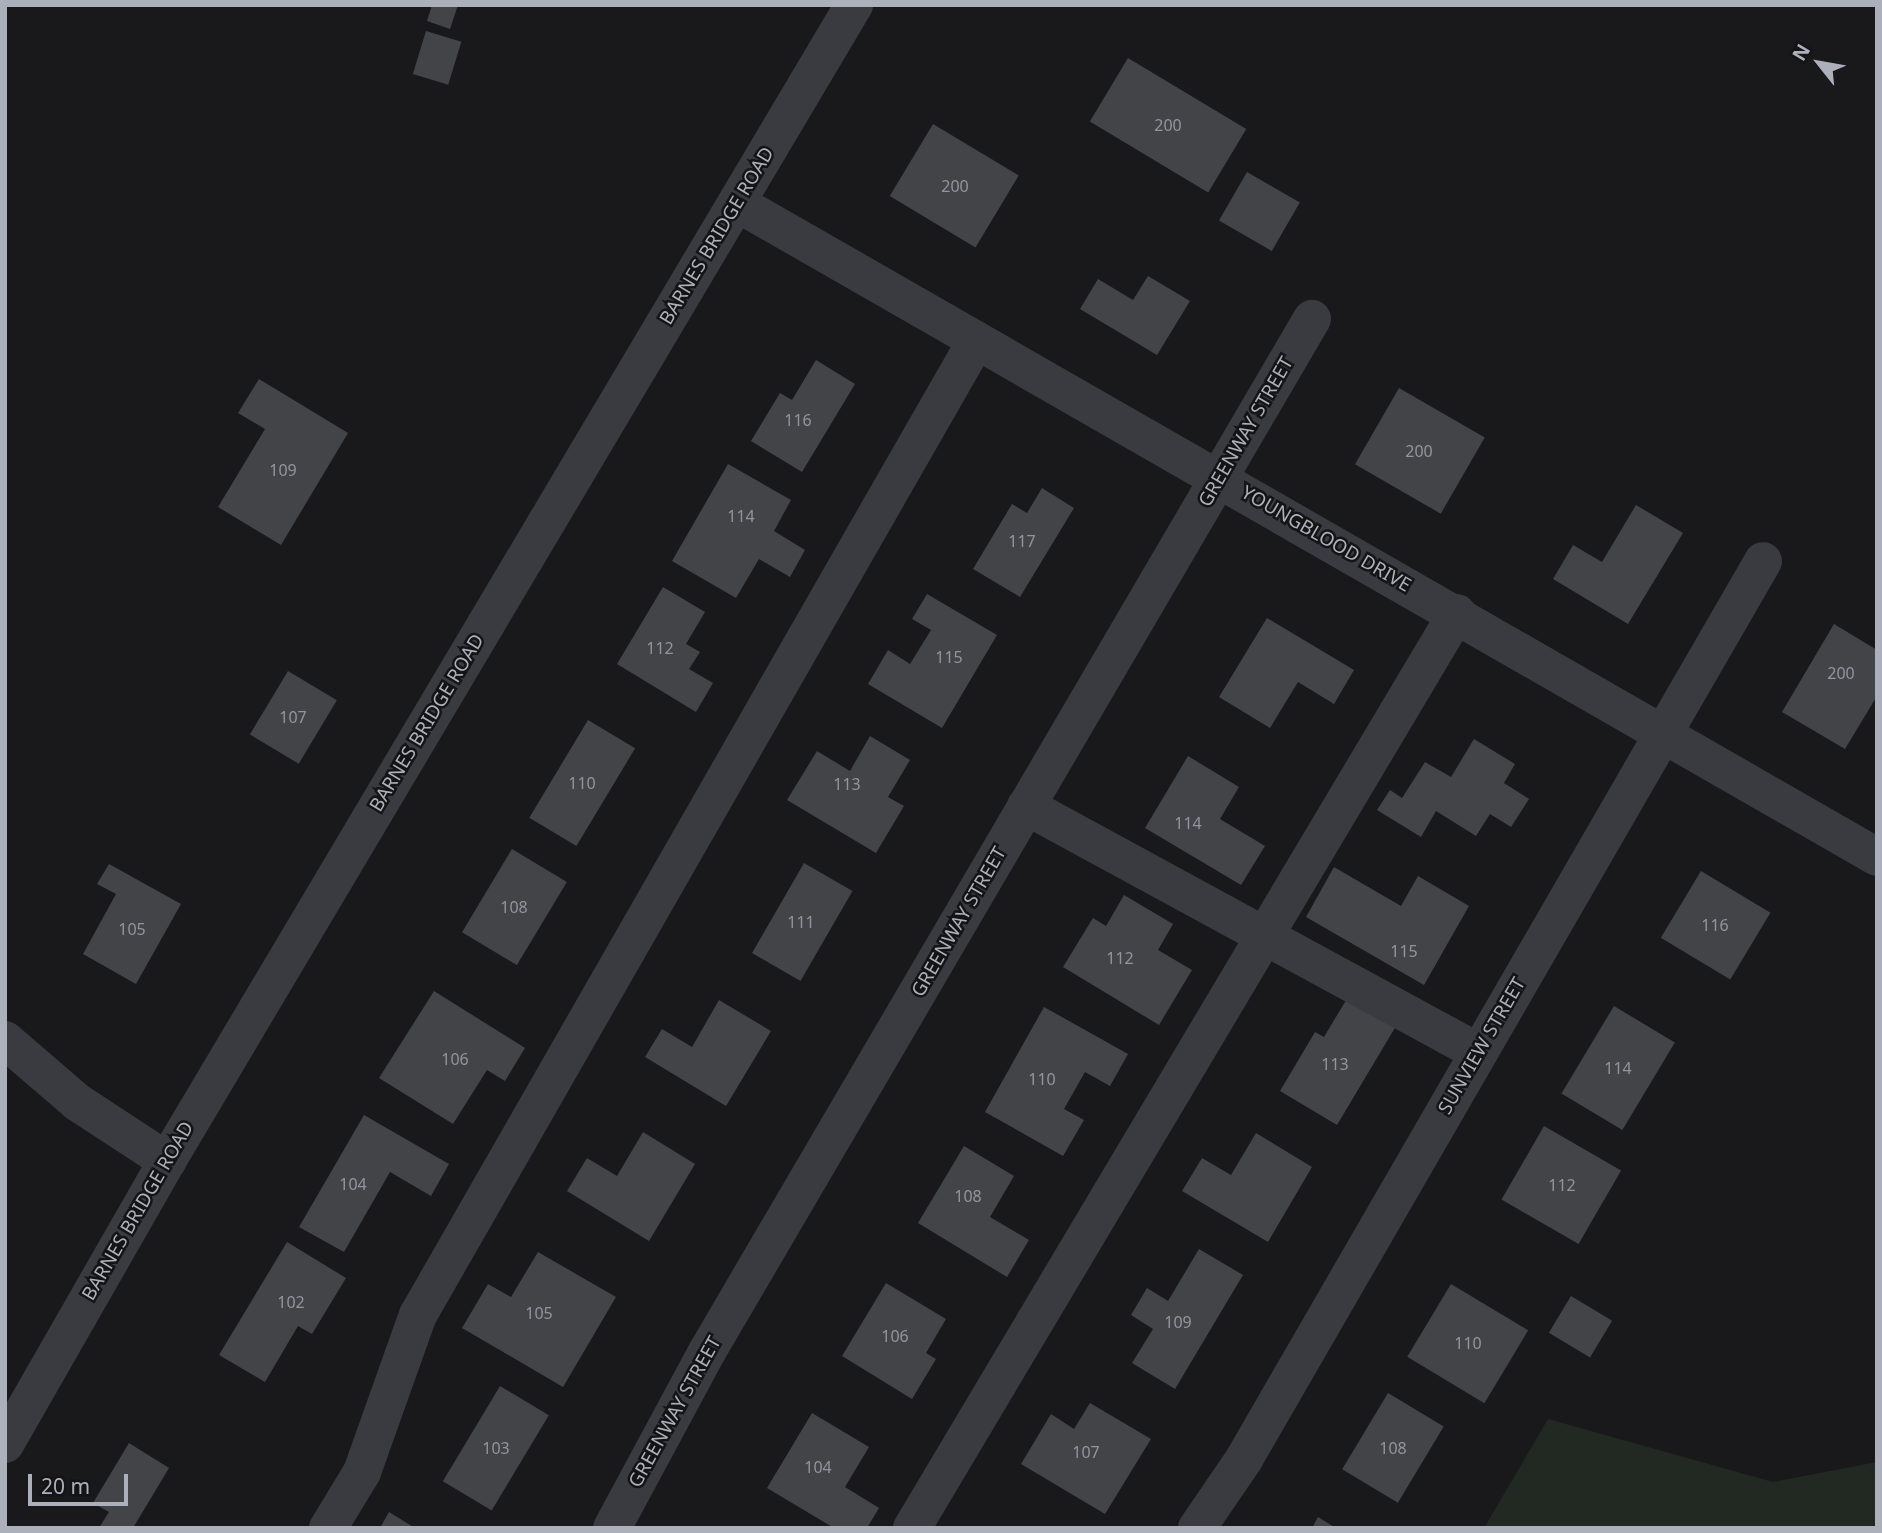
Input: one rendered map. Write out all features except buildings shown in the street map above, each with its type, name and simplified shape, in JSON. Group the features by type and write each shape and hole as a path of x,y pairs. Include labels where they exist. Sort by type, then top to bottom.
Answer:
{"street":[{"name":"BARNES BRIDGE ROAD","path":"5,1444 167,1161 854,5"},
{"name":"YOUNGBLOOD DRIVE","path":"737,203 1457,613 1877,857"},
{"name":"GREENWAY STREET","path":"612,1528 708,1350 1312,319"},
{"path":"328,1528 362,1472 418,1314 976,341"},
{"name":"SUNVIEW STREET","path":"1197,1528 1244,1459 1763,561"},
{"path":"912,1528 1457,613"},
{"path":"1026,806 1479,1052"},
{"path":"5,1040 77,1102 167,1161"}],"shaded area":[{"path":"1548,1419 1773,1482 1877,1462 1877,1528 1484,1528"}]}
